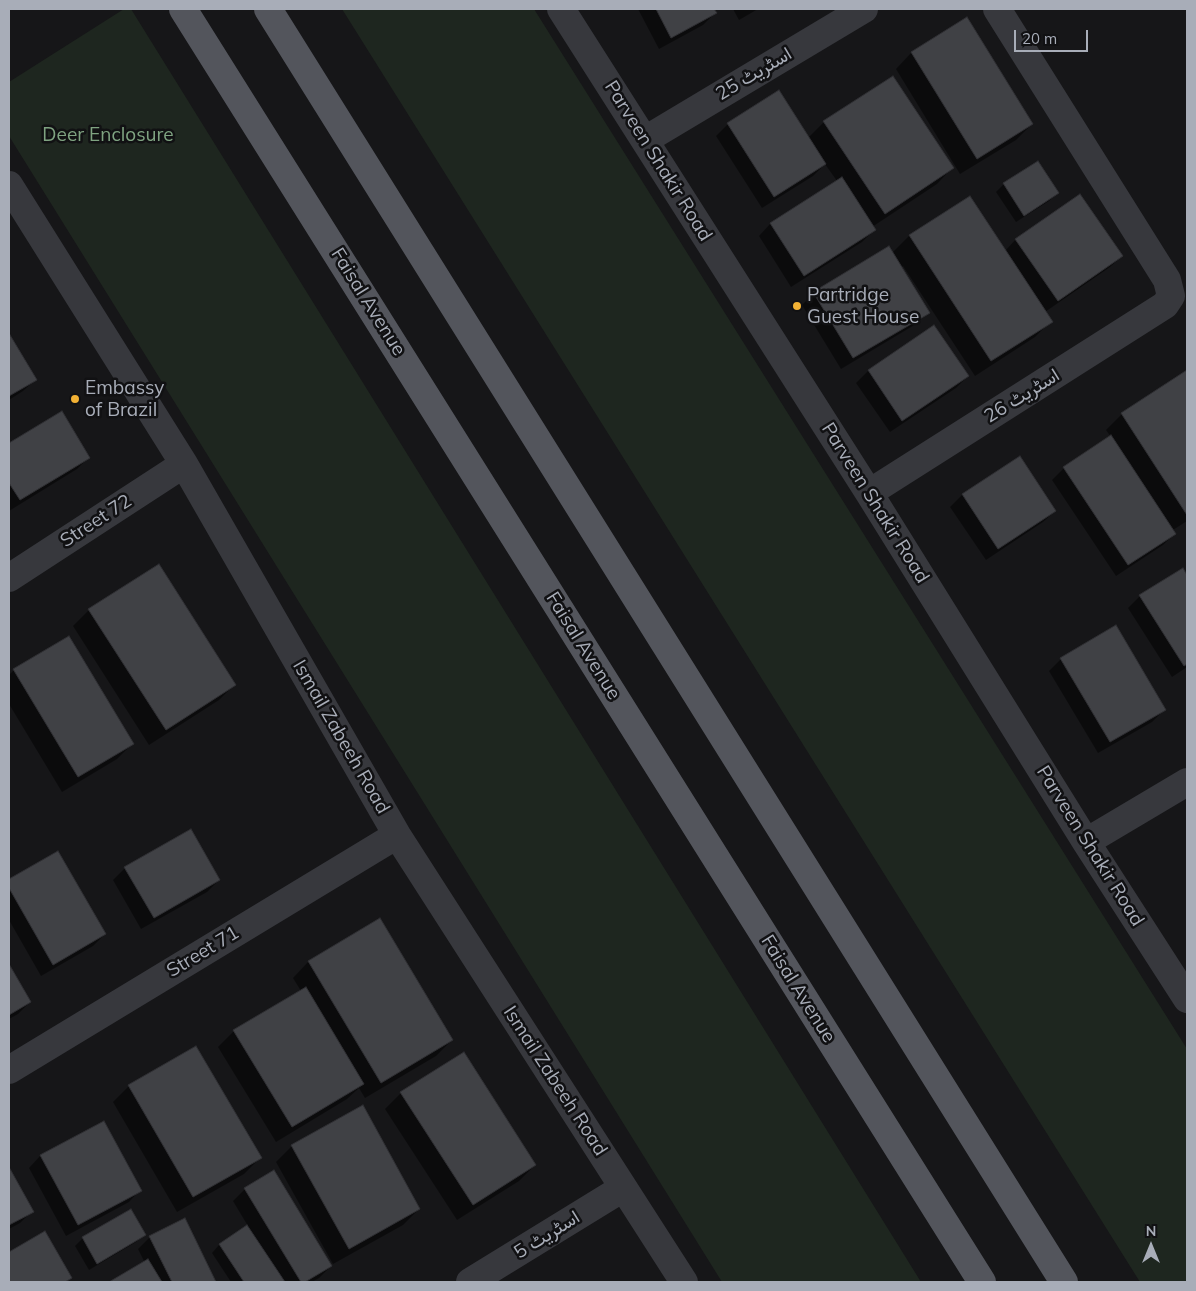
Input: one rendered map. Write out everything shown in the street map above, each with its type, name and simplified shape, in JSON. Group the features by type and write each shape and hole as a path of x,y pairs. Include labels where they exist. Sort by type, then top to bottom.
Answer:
{"main road":[{"path":"171,9 208,49"},
{"name":"Faisal Avenue","path":"184,9 982,1282"},
{"path":"271,12 1064,1282"}],"street":[{"name":"Parveen Shakir Road","path":"561,9 869,493 1086,842 1187,999"},
{"name":"اسٹریٹ 25","path":"644,140 864,9"},
{"name":"اسٹریٹ 26","path":"869,493 1165,305 1171,296 1167,280 997,9"},
{"name":"Ismail Zabeeh Road","path":"9,185 184,464 397,834 684,1282"},
{"name":"Street 72","path":"9,578 184,464"},
{"path":"1086,842 1187,782"},
{"name":"Street 71","path":"9,1070 397,834"},
{"name":"اسٹریٹ 5","path":"470,1282 623,1188"}],"green space":[{"name":"Deer Enclosure","path":"124,9 131,9 921,1282 722,1282 9,136 9,82"},
{"path":"342,9 534,9 1187,1049 1187,1282 1140,1282"}],"building":[{"path":"656,9 714,9 717,13 671,38"},
{"path":"967,17 1033,124 977,159 911,52"},
{"path":"893,76 954,168 885,214 823,121"},
{"path":"779,90 826,164 774,197 727,123"},
{"path":"1038,161 1059,193 1024,216 1003,183"},
{"path":"842,177 876,230 804,276 770,223"},
{"path":"1080,194 1123,256 1058,301 1015,239"},
{"path":"970,196 1053,322 991,361 909,235"},
{"path":"889,246 930,313 853,358 813,292"},
{"path":"934,325 969,376 902,421 868,370"},
{"path":"9,336 37,380 9,396"},
{"path":"1187,370 1187,515 1121,413"},
{"path":"62,411 90,458 20,500 9,483 9,443"},
{"path":"1111,435 1176,534 1128,565 1063,467"},
{"path":"1020,456 1056,511 998,549 962,494"},
{"path":"159,564 236,685 166,730 88,609"},
{"path":"1183,568 1187,575 1187,664 1184,666 1139,595"},
{"path":"1116,625 1166,710 1110,742 1060,658"},
{"path":"69,636 134,744 78,777 13,669"},
{"path":"191,829 220,880 154,918 124,867"},
{"path":"58,851 106,934 53,965 9,888 9,879"},
{"path":"380,918 453,1040 381,1083 308,961"},
{"path":"9,964 31,1002 9,1015"},
{"path":"306,987 364,1084 292,1127 233,1030"},
{"path":"196,1046 262,1158 193,1197 128,1085"},
{"path":"464,1052 536,1165 473,1205 400,1092"},
{"path":"363,1105 420,1209 349,1249 291,1145"},
{"path":"104,1121 142,1191 78,1225 40,1155"},
{"path":"9,1167 34,1212 9,1225"},
{"path":"274,1170 332,1266 305,1282 301,1282 244,1188"},
{"path":"131,1209 146,1235 97,1264 82,1237"},
{"path":"185,1218 216,1282 172,1282 149,1236"},
{"path":"247,1225 285,1282 244,1282 219,1244"},
{"path":"45,1231 72,1278 65,1282 9,1282 9,1252"},
{"path":"148,1259 162,1282 109,1282"}],"place":[{"name":"Partridge Guest House","path":"797,306"},
{"name":"Embassy of Brazil","path":"75,399"}]}
